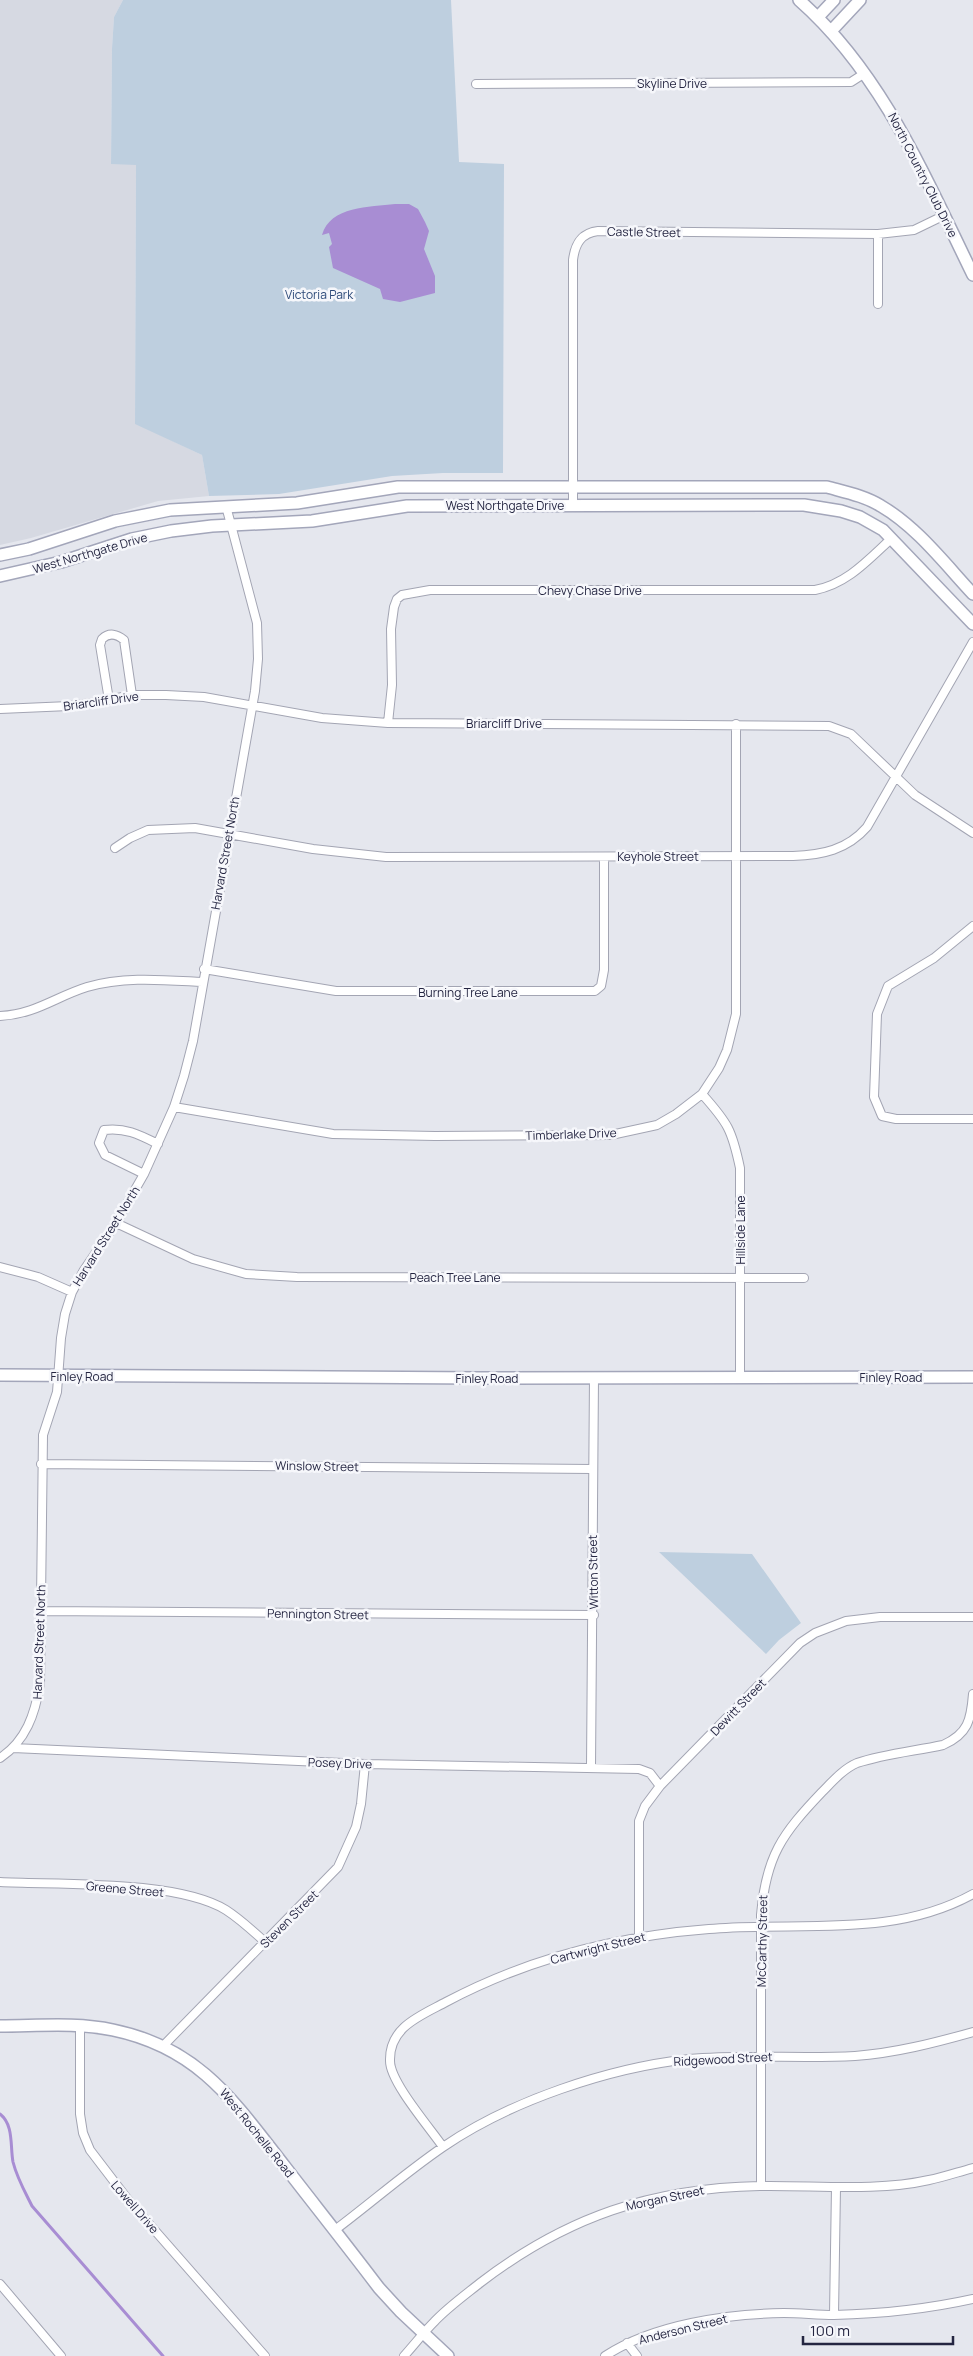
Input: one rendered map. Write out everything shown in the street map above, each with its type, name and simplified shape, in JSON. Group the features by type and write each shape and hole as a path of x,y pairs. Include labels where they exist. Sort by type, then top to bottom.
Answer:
{"main road":[{"name":"North Country Club Drive","path":"799,0 832,30 865,73 896,120 945,215 973,275"},
{"path":"818,17 834,0"},
{"path":"832,30 860,0"},
{"path":"781,486 782,505"},
{"name":"West Northgate Drive","path":"0,555 38,546 115,521 170,510 296,503 398,487 827,487 853,494 882,506 907,524 973,594"},
{"name":"West Northgate Drive","path":"0,576 61,562 132,539 171,531 230,525 293,523 420,505 782,505 824,507 841,511 874,524 892,538 973,624"},
{"name":"Finley Road","path":"0,1376 470,1378 973,1377"},
{"name":"West Rochelle Road","path":"0,2026 80,2026 115,2030 163,2046 190,2062 228,2095 379,2288 423,2334 448,2356"}],"street":[{"name":"Skyline Drive","path":"476,84 851,82 865,73"},
{"name":"Castle Street","path":"573,505 573,260 575,249 589,232 878,234 914,230 945,215"},
{"path":"878,234 878,304"},
{"name":"Harvard Street North","path":"0,1758 13,1748 29,1726 37,1706 40,1684 41,1464 43,1435 57,1392 61,1338 72,1292 84,1270 116,1224 144,1174 174,1107 193,1041 204,969 253,704 258,659 257,623 226,506"},
{"name":"Chevy Chase Drive","path":"388,723 392,684 392,616 397,599 402,595 430,590 815,590 838,584 892,538"},
{"path":"109,700 100,645 102,638 109,634 119,636 124,640 132,695"},
{"name":"Keyhole Street","path":"115,848 130,838 148,830 195,828 313,849 386,857 809,855 837,850 859,836 867,827 973,642"},
{"name":"Briarcliff Drive","path":"0,709 69,706 132,695 204,697 253,704 322,718 388,723 821,725 834,727 851,734 916,795 973,833"},
{"name":"Timberlake Drive","path":"174,1107 333,1134 435,1136 611,1135 657,1125 676,1114 702,1094 719,1068 728,1050 736,1014 736,724"},
{"name":"Burning Tree Lane","path":"204,969 336,991 595,991 601,986 604,970 604,857"},
{"path":"973,926 934,958 888,986 877,1014 874,1097 882,1116 891,1118 973,1119"},
{"path":"0,1016 30,1011 86,988 105,983 127,980 202,982"},
{"name":"Hillside Lane","path":"702,1094 722,1115 733,1135 740,1168 740,1377"},
{"path":"144,1174 105,1155 99,1143 104,1130 118,1128 138,1134 158,1144"},
{"name":"Peach Tree Lane","path":"116,1224 192,1259 246,1274 297,1276 804,1278"},
{"path":"0,1267 38,1277 72,1292"},
{"name":"Witton Street","path":"591,1767 594,1615 592,1469 594,1377"},
{"name":"Winslow Street","path":"41,1464 592,1469"},
{"name":"Pennington Street","path":"41,1611 455,1616 594,1615"},
{"name":"Dewitt Street","path":"639,1936 639,1821 645,1806 660,1786 800,1643 815,1634 846,1622 880,1618 973,1618"},
{"name":"McCarthy Street","path":"761,2186 761,1927 763,1887 770,1862 783,1838 802,1814 842,1772 856,1764 943,1745 955,1740 969,1720 973,1694"},
{"name":"Posey Drive","path":"13,1748 364,1764 639,1769 650,1773 660,1786"},
{"name":"Steven Street","path":"163,2046 338,1867 356,1828 361,1804 364,1764"},
{"name":"Greene Street","path":"0,1882 140,1888 200,1899 226,1910 265,1942"},
{"name":"Cartwright Street","path":"443,2147 392,2076 390,2061 392,2045 396,2034 409,2022 477,1986 552,1958 639,1936 711,1928 841,1926 885,1923 924,1913 973,1894"},
{"name":"Lowell Drive","path":"80,2026 80,2114 83,2133 90,2150 129,2201 265,2356"},
{"name":"Ridgewood Street","path":"335,2230 443,2147 528,2102 557,2090 621,2071 689,2060 761,2056 855,2056 908,2049 973,2032"},
{"name":"Morgan Street","path":"404,2356 434,2321 504,2266 539,2242 578,2223 622,2207 675,2194 719,2188 896,2184 928,2180 973,2168"},
{"path":"834,2315 836,2186"},
{"path":"0,2284 61,2356"},
{"name":"Anderson Street","path":"605,2356 627,2343 656,2333 738,2315 834,2315 934,2308 973,2299"},
{"path":"627,2343 637,2356"}],"shaded area":[{"path":"0,0 123,0 114,17 111,164 136,164 135,423 202,455 209,496 158,501 31,538 0,545"},
{"path":"409,204 418,209 429,231 424,249 435,276 435,293 400,302 383,299 380,289 333,268 329,247 332,244 329,233 322,235 326,225 342,213 363,207"}],"green space":[{"name":"Victoria Park","path":"123,0 451,0 459,162 504,164 503,473 443,473 392,476 279,494 209,496 202,455 135,424 136,165 111,164 114,17"},
{"path":"659,1552 752,1554 801,1623 779,1640 766,1654"}],"waterway":[{"path":"0,2114 8,2124 13,2162 21,2185 32,2206 163,2356"}]}
